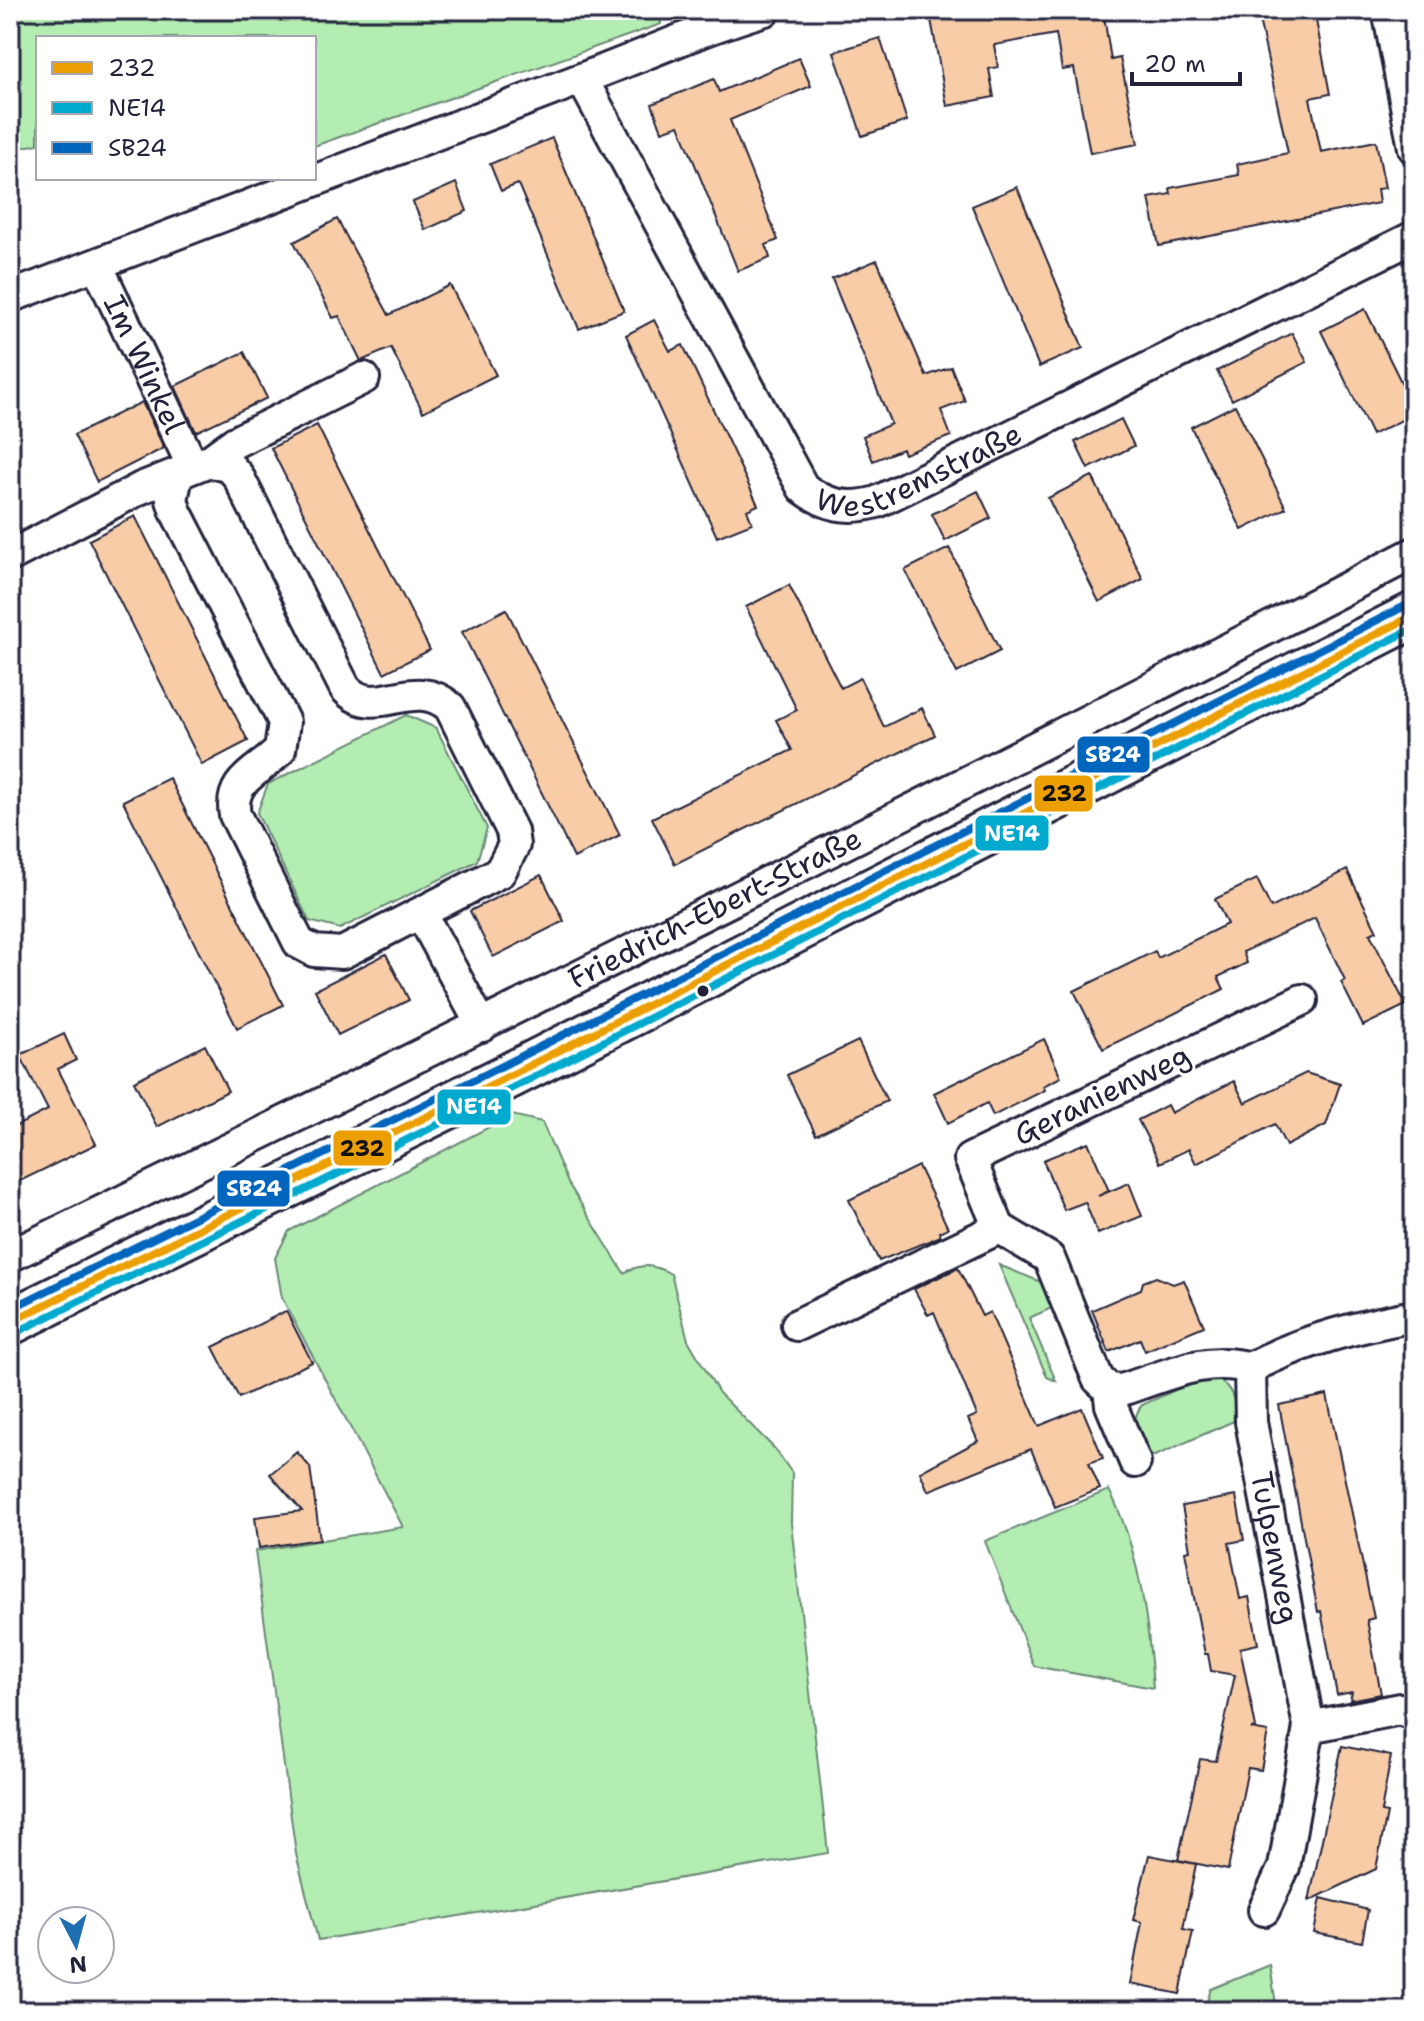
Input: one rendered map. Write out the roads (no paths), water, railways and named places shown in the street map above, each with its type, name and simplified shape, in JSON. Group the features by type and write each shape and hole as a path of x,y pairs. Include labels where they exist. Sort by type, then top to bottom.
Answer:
{"main road":[{"name":"Friedrich-Ebert-Straße","path":"10,1322 509,1076 1414,615"}],"street":[{"path":"316,179 582,79 706,28 765,10"},
{"path":"1388,10 1414,148"},
{"name":"Westremstraße","path":"582,79 803,488 818,499 837,506 858,507 877,502 1414,237"},
{"path":"10,297 313,180"},
{"name":"Im Winkel","path":"97,265 193,467"},
{"name":"Im Winkel","path":"10,556 141,488 193,467 235,442 364,378"},
{"name":"Im Winkel","path":"193,467 230,467 238,476 345,688 360,699 372,702 411,693 440,698 450,707 512,831 514,845 500,872 422,915 342,953 314,951 299,943 235,815 232,800 241,781 280,750 284,722 176,512 172,500 193,467"},
{"name":"Friedrich-Ebert-Straße","path":"10,1256 482,1026 1029,753 1414,553"},
{"path":"422,915 482,1026"},
{"name":"Geranienweg","path":"999,1228 970,1159 1302,1000"},
{"path":"797,1325 999,1228 1049,1258 1135,1462"},
{"path":"1104,1384 1122,1390 1204,1363 1230,1362 1250,1368 1286,1349 1327,1335 1414,1316"},
{"name":"Tulpenweg","path":"1250,1368 1251,1422 1309,1727 1284,1867 1264,1910"},
{"path":"1309,1727 1400,1709 1414,1715"}]}
